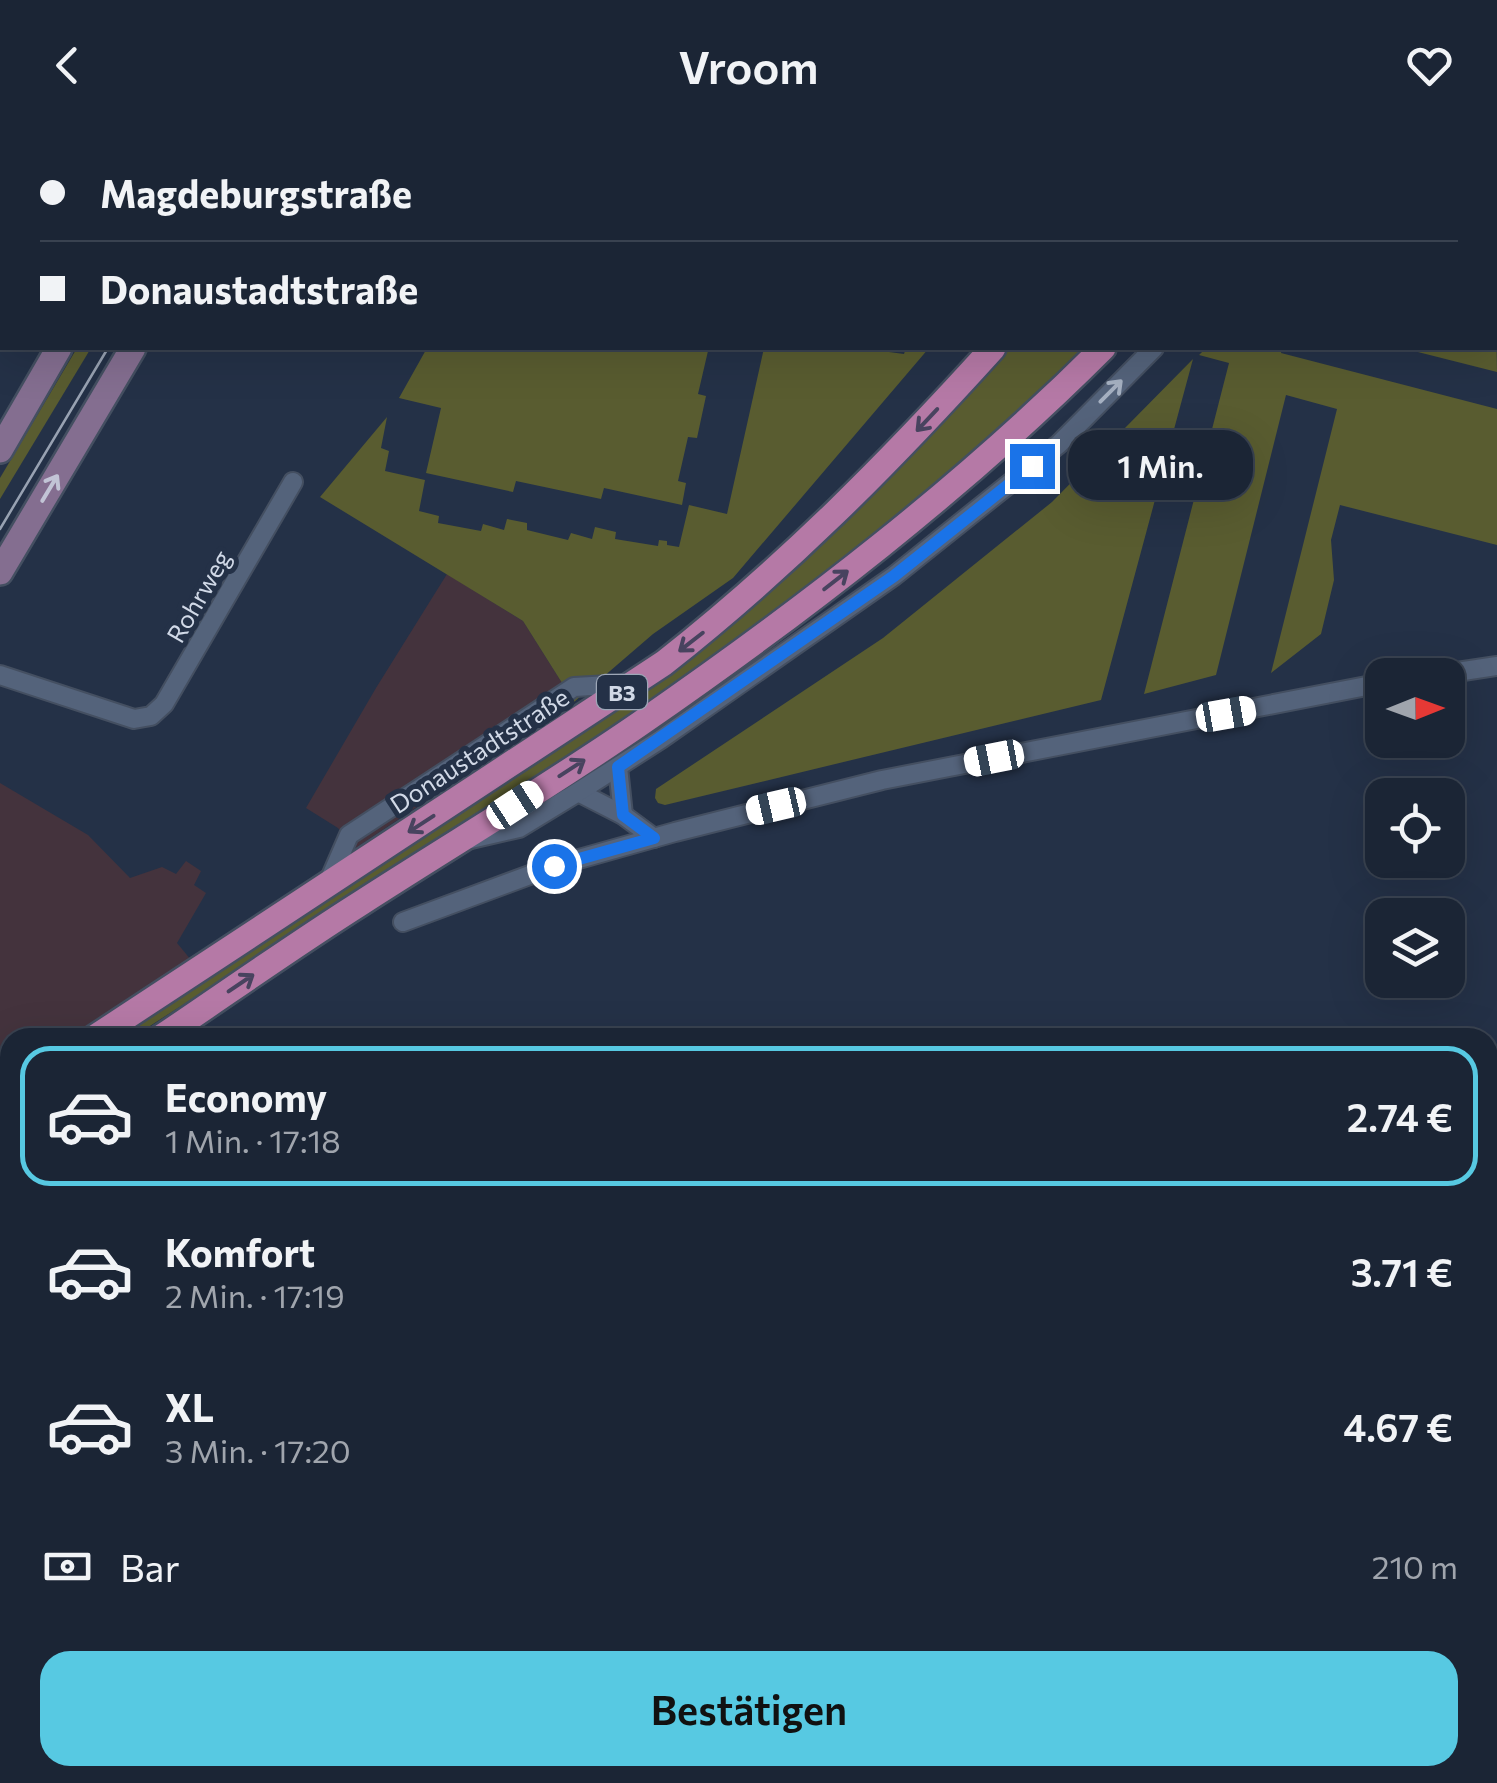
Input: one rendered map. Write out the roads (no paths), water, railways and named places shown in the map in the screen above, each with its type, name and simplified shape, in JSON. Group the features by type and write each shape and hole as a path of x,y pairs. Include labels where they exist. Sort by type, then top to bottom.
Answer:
{"main road":[{"path":"0,450 58,350"},
{"path":"0,572 132,350"},
{"name":"Donaustadtstraße","path":"109,1028 634,684 744,600 876,475 991,350"},
{"name":"B3","path":"175,1028 360,903 638,725 782,624 910,522 1101,350"}],"street":[{"path":"461,841 519,828 578,792 894,576 1059,444 1152,350"},
{"name":"Rohrweg","path":"0,674 134,719 151,716 164,704 293,482"},
{"path":"1465,671 1497,666"},
{"path":"402,922 554,866 882,780 1365,686"},
{"path":"618,767 623,815"},
{"path":"578,792 623,815 654,838"}],"tram line":[{"path":"0,529 107,350"}]}
